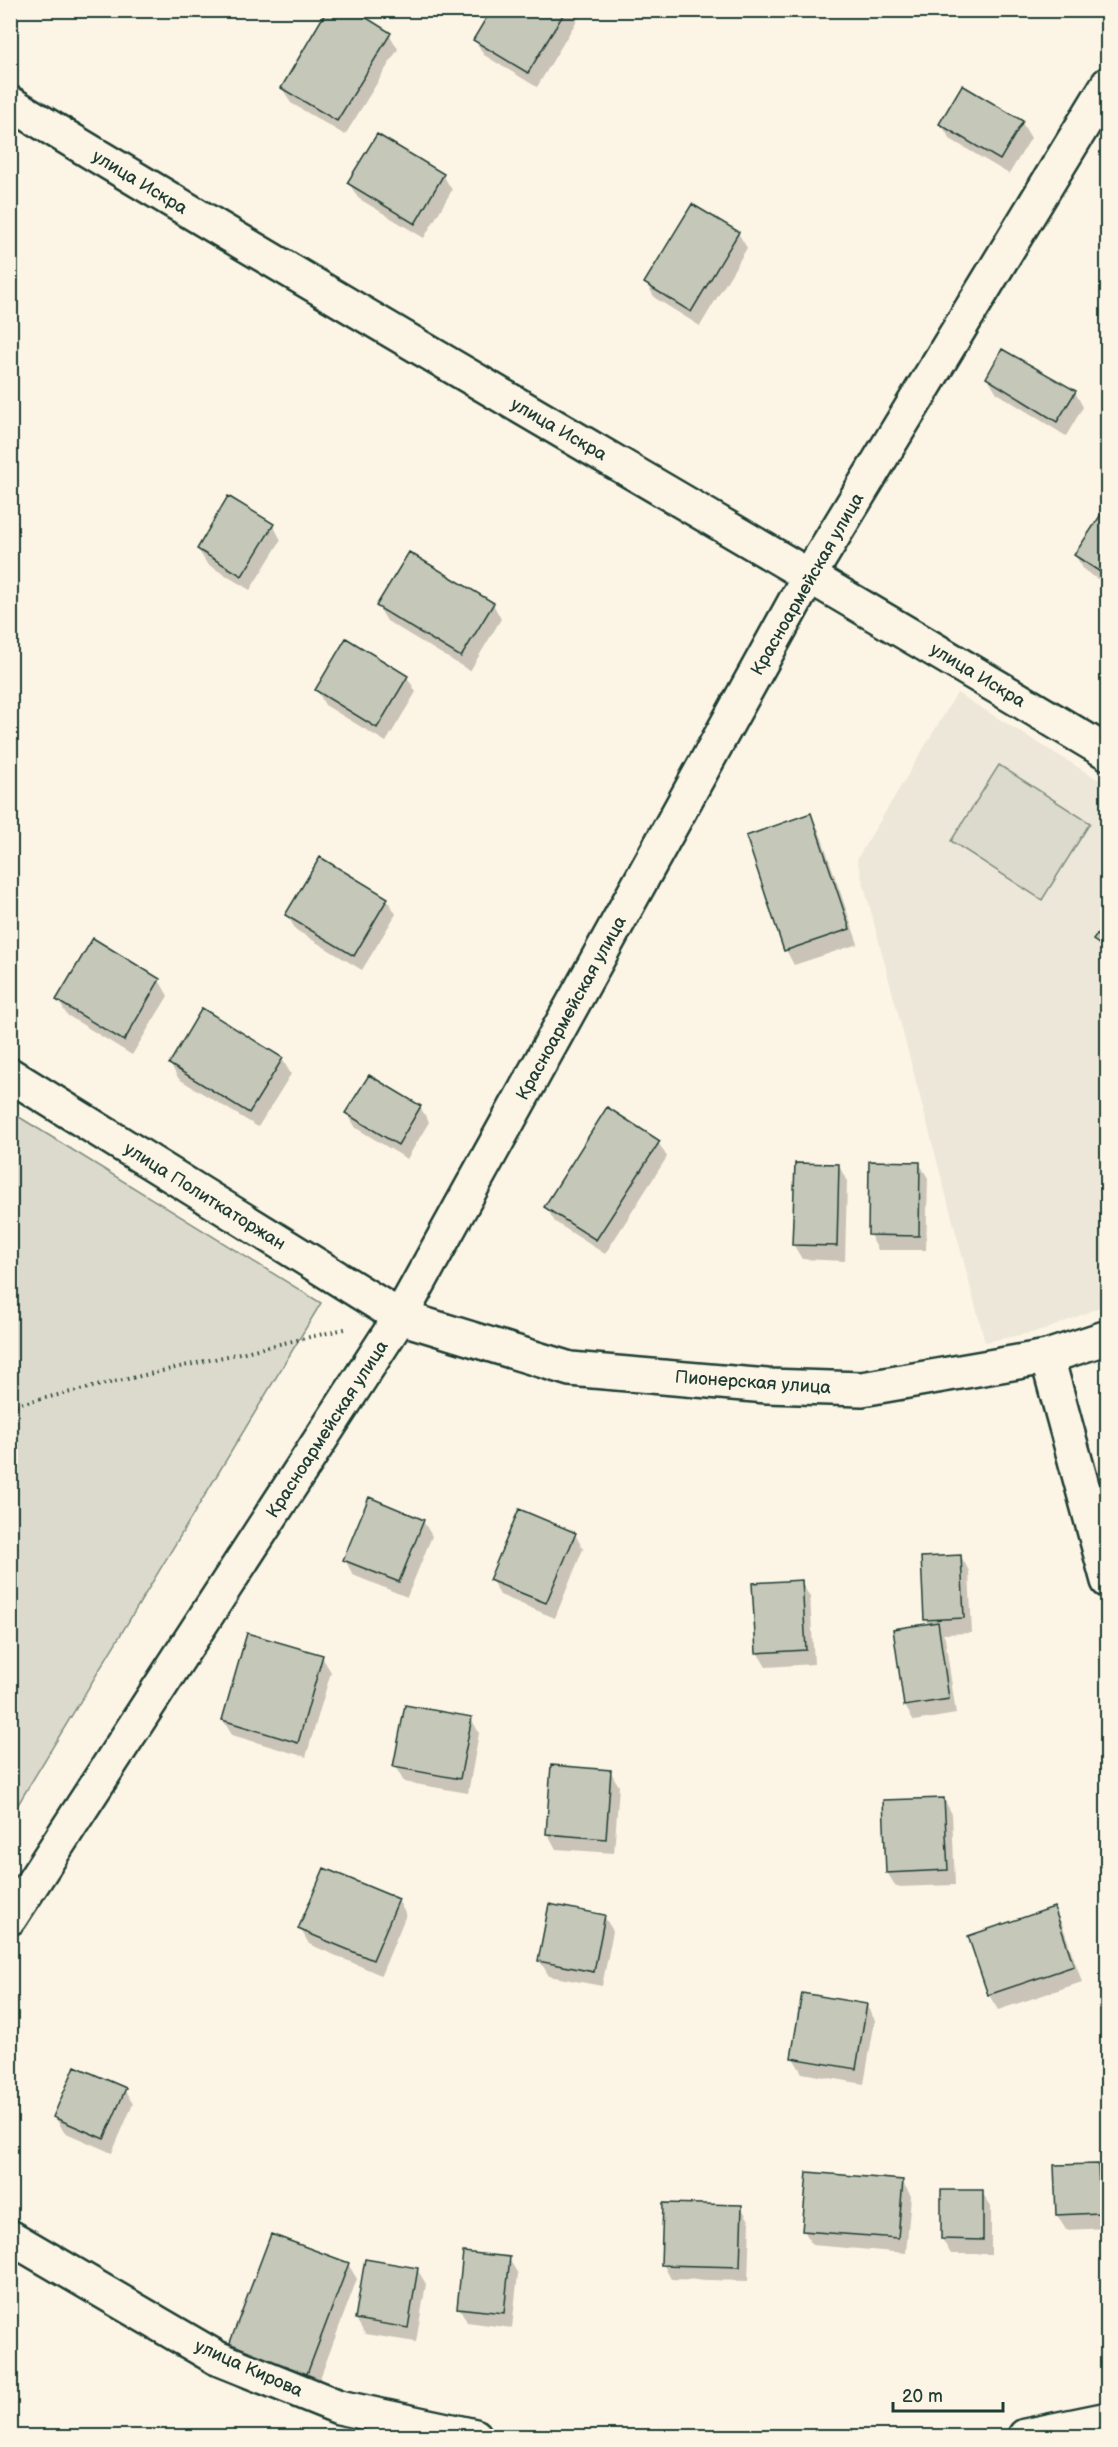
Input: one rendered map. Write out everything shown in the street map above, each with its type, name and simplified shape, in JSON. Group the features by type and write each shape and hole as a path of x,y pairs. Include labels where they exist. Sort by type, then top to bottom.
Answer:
{"street":[{"name":"Красноармейская улица","path":"10,1918 400,1317 809,576 1107,84"},
{"name":"улица Искра","path":"10,103 195,216 1107,753"},
{"name":"улица Политкаторжан","path":"10,1075 400,1317"},
{"name":"Пионерская улица","path":"400,1317 570,1369 767,1386 862,1389 1047,1357 1107,1337"},
{"path":"1047,1357 1107,1581"},
{"name":"улица Кирова","path":"10,2237 217,2358 339,2407 475,2436"},
{"path":"1025,2436 1107,2419"}],"path":[{"path":"10,1406 400,1317"}],"shaded area":[{"path":"957,693 1107,785 1107,1304 1045,1330 985,1342 857,859"},
{"path":"999,765 1090,823 1042,900 951,841"},
{"path":"11,1112 321,1303 11,1816"}],"building":[{"path":"327,10 354,10 391,33 337,121 281,88"},
{"path":"491,10 566,10 528,73 473,40"},
{"path":"962,85 1023,121 1000,160 939,124"},
{"path":"377,134 444,174 415,224 347,183"},
{"path":"692,204 739,232 691,312 644,283"},
{"path":"1002,349 1076,391 1057,422 986,378"},
{"path":"228,496 274,524 242,576 197,549"},
{"path":"1108,504 1108,577 1074,555"},
{"path":"409,552 494,603 461,657 376,606"},
{"path":"346,638 408,676 377,728 315,690"},
{"path":"811,813 850,929 784,951 746,836"},
{"path":"320,857 388,898 354,956 285,915"},
{"path":"1108,919 1108,950 1093,940"},
{"path":"93,938 160,979 124,1041 56,1000"},
{"path":"202,1008 283,1058 249,1113 169,1064"},
{"path":"369,1075 421,1106 398,1145 345,1113"},
{"path":"607,1107 660,1141 596,1240 544,1207"},
{"path":"869,1161 920,1162 919,1236 868,1235"},
{"path":"795,1163 839,1164 837,1246 792,1245"},
{"path":"369,1497 424,1520 399,1582 343,1560"},
{"path":"519,1509 576,1533 546,1603 489,1580"},
{"path":"961,1555 964,1618 924,1620 921,1557"},
{"path":"802,1580 806,1650 756,1653 752,1583"},
{"path":"938,1622 949,1699 904,1706 893,1629"},
{"path":"247,1633 323,1655 298,1743 222,1720"},
{"path":"405,1705 472,1717 460,1779 393,1767"},
{"path":"551,1765 611,1770 606,1839 546,1834"},
{"path":"944,1798 948,1870 886,1873 883,1800"},
{"path":"324,1868 399,1899 373,1960 298,1929"},
{"path":"549,1904 605,1915 594,1972 538,1961"},
{"path":"1054,1907 1074,1966 988,1995 968,1936"},
{"path":"802,1993 867,2004 856,2069 791,2058"},
{"path":"75,2066 126,2088 104,2139 53,2117"},
{"path":"1098,2164 1100,2213 1056,2215 1054,2165"},
{"path":"807,2172 903,2180 898,2238 802,2231"},
{"path":"941,2190 983,2190 983,2240 941,2239"},
{"path":"663,2203 742,2205 740,2267 661,2265"},
{"path":"271,2234 349,2263 307,2374 229,2345"},
{"path":"463,2252 510,2257 504,2313 457,2308"},
{"path":"365,2259 418,2268 408,2328 355,2319"}]}
